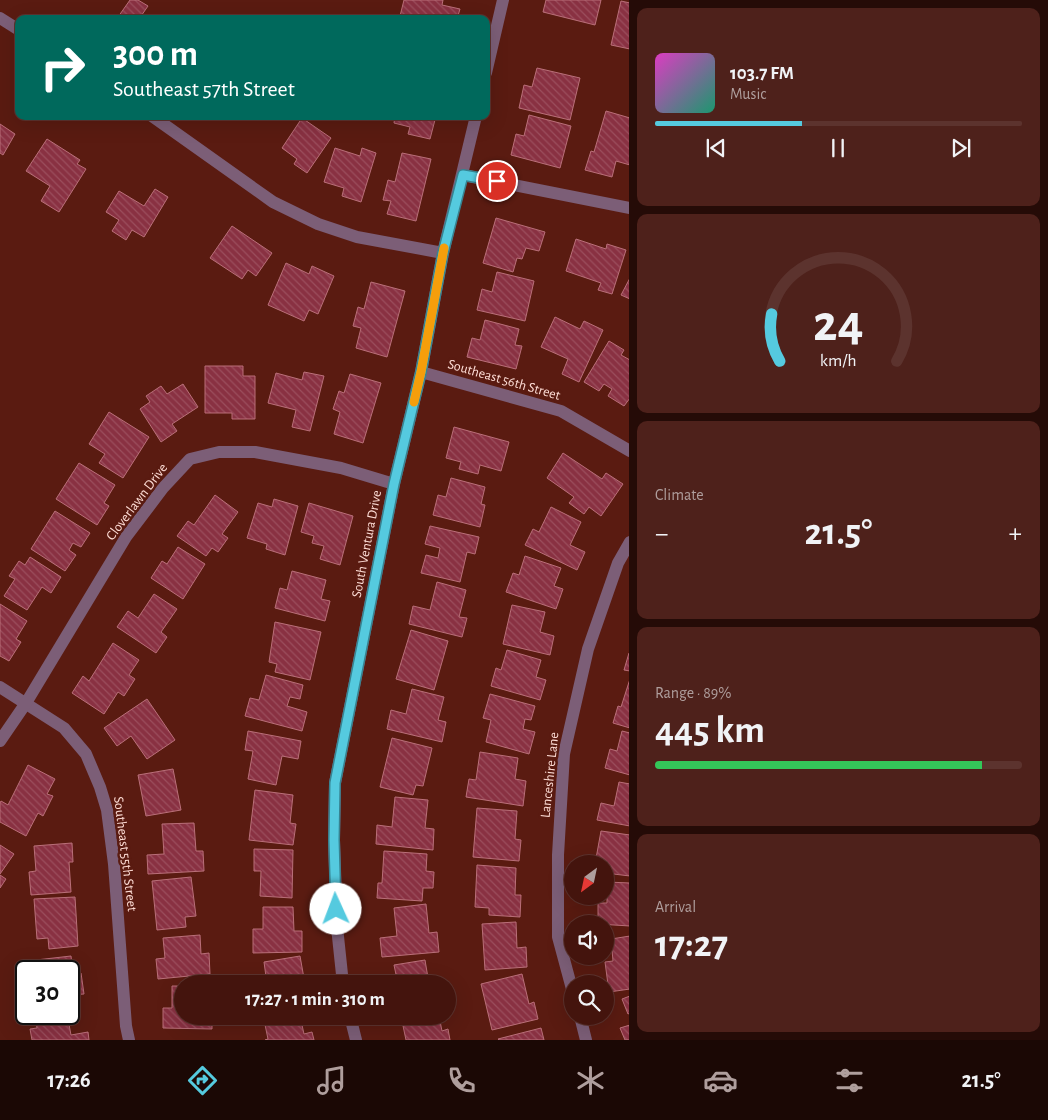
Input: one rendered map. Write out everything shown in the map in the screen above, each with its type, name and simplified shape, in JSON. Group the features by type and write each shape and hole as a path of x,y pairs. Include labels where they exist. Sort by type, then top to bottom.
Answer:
{"street":[{"path":"490,56 503,0"},
{"path":"0,18 15,27"},
{"path":"158,120 273,202 318,224 357,237 443,253"},
{"name":"South Ventura Drive","path":"342,975 337,926 334,840 335,783 394,484 421,372 443,253 475,120"},
{"path":"463,175 629,208"},
{"name":"Southeast 56th Street","path":"421,372 561,412 629,452"},
{"name":"Cloverlawn Drive","path":"0,741 26,703 126,537 163,488 190,459 219,452 255,452 341,468 394,484"},
{"name":"Lanceshire Lane","path":"568,975 558,937 558,855 564,754 588,649 618,563 629,542"},
{"name":"Southeast 55th Street","path":"0,686 64,728 86,754 100,787 107,810 114,864 126,1026 129,1040"},
{"path":"352,1025 356,1040"},
{"path":"582,1025 586,1040"}],"building":[{"path":"130,0 138,0 148,6 142,15 119,15"},
{"path":"404,0 443,0 442,5 460,9 458,15 400,15"},
{"path":"546,0 601,0 595,25 543,12"},
{"path":"621,1 629,3 629,49 611,45"},
{"path":"537,68 580,78 570,120 519,108 524,85 532,87"},
{"path":"606,111 629,118 629,165 616,161 612,177 585,170 591,151 594,152"},
{"path":"529,115 571,126 560,168 511,155 516,134 524,136"},
{"path":"301,120 305,120 331,138 307,173 294,164 297,159 282,148"},
{"path":"394,120 435,120 430,139 408,134 410,127 394,123"},
{"path":"0,124 15,134 3,155 0,153"},
{"path":"47,139 80,160 77,164 86,169 59,212 41,201 50,186 26,171"},
{"path":"335,148 360,156 362,148 376,153 361,202 342,196 344,188 324,182"},
{"path":"402,153 431,159 416,221 387,214 391,201 383,200 388,180 395,182"},
{"path":"155,189 168,197 144,237 132,230 126,240 112,231 119,220 106,212 119,191 144,206"},
{"path":"496,218 545,232 539,251 526,248 522,259 517,258 513,272 483,263"},
{"path":"232,226 272,253 256,276 248,270 242,279 210,258"},
{"path":"576,239 606,249 607,244 626,250 612,294 598,290 601,283 566,271"},
{"path":"286,263 309,274 312,266 334,276 318,314 309,310 304,321 268,305"},
{"path":"497,272 534,281 525,321 477,310 482,289 492,292"},
{"path":"629,280 629,299 621,295"},
{"path":"371,282 405,291 387,357 356,348 361,328 353,326 358,307 364,309"},
{"path":"555,317 580,329 584,321 603,330 579,382 562,374 568,359 541,347"},
{"path":"485,320 519,329 515,345 522,346 516,369 467,357 472,338 480,340"},
{"path":"609,341 624,350 621,355 629,359 629,399 624,406 608,396 612,389 604,384 599,391 584,382"},
{"path":"205,366 243,366 243,376 255,376 255,419 232,419 232,413 205,413"},
{"path":"304,372 324,376 310,431 292,427 296,410 268,403 276,373 302,380"},
{"path":"350,374 381,383 363,443 334,434 340,412 333,409 339,391 344,393"},
{"path":"183,384 198,407 172,424 177,431 161,442 140,409 150,402 146,396 161,386 167,394"},
{"path":"109,412 149,437 123,478 99,463 105,454 89,444"},
{"path":"454,427 509,442 501,471 480,465 478,474 459,469 461,462 446,458"},
{"path":"563,453 602,479 606,473 623,484 601,516 589,507 584,514 569,503 574,497 547,478"},
{"path":"79,463 115,485 104,503 109,506 97,525 56,499"},
{"path":"451,478 485,487 481,504 485,505 480,527 433,515 438,495 446,497"},
{"path":"215,495 238,512 222,534 228,538 218,552 212,548 206,556 177,536 188,521 194,525"},
{"path":"274,499 298,506 285,555 266,549 267,544 247,538 258,503 272,507"},
{"path":"309,503 353,516 340,565 320,559 324,546 312,543 314,536 301,532"},
{"path":"551,507 581,522 570,545 585,552 577,570 525,545 533,529 539,532"},
{"path":"55,511 90,533 81,547 73,543 69,550 76,555 65,571 31,549"},
{"path":"430,526 479,537 475,554 467,552 460,582 421,573 426,555 438,558 440,548 425,544"},
{"path":"178,547 205,564 183,599 151,578 162,561 167,564"},
{"path":"525,556 561,568 554,586 563,589 556,609 506,592 513,573 519,575"},
{"path":"30,557 61,577 51,593 42,587 27,610 4,596 15,579 9,576 19,561 25,565"},
{"path":"292,571 326,580 321,599 330,601 325,621 275,608 280,588 287,590"},
{"path":"437,582 466,590 459,617 467,618 462,637 409,624 413,606 430,610"},
{"path":"154,594 177,609 161,632 167,637 156,653 117,627 128,611 138,618"},
{"path":"0,604 27,621 16,639 21,642 9,661 0,656"},
{"path":"512,605 545,612 540,632 554,636 550,655 503,644"},
{"path":"275,622 321,632 310,680 275,672 277,664 269,662"},
{"path":"411,630 448,641 434,690 396,679"},
{"path":"113,643 139,660 129,675 135,679 124,696 118,692 104,714 72,693 83,676 89,681"},
{"path":"507,650 541,660 536,677 546,680 540,700 491,686 496,668 501,670"},
{"path":"629,653 629,671 624,670"},
{"path":"266,675 303,685 300,699 290,697 287,706 307,712 302,731 245,716 250,698 259,700"},
{"path":"629,682 629,728 613,723 618,706 621,707"},
{"path":"412,689 444,697 438,720 446,722 442,742 387,729 391,710 406,714"},
{"path":"490,694 535,706 531,720 525,719 523,729 535,732 529,754 486,742 491,720 483,718"},
{"path":"147,699 175,740 147,759 131,736 117,746 104,728"},
{"path":"248,731 301,741 298,759 282,756 276,785 248,779 253,751 245,750"},
{"path":"622,731 629,733 629,775 605,768 610,749 617,751"},
{"path":"392,738 432,748 423,786 416,785 413,795 380,787"},
{"path":"480,752 518,758 515,779 526,781 523,806 466,797 469,779 476,780"},
{"path":"28,765 55,779 47,794 53,796 43,816 38,813 26,836 0,822 0,803 1,801 8,805"},
{"path":"173,769 181,810 146,816 138,775"},
{"path":"619,782 629,784 629,826 597,820 601,803 614,806"},
{"path":"255,790 293,795 290,823 296,824 293,845 249,840"},
{"path":"395,797 428,800 425,828 434,829 433,850 376,844 377,825 392,827"},
{"path":"477,808 517,811 515,839 521,840 519,861 473,857"},
{"path":"194,823 196,851 203,851 204,871 148,874 147,855 164,854 162,824"},
{"path":"601,831 629,835 629,876 614,874 614,855 597,855"},
{"path":"72,843 73,862 69,862 71,892 31,895 29,872 36,871 34,846"},
{"path":"0,845 14,854 0,874"},
{"path":"254,849 293,850 292,898 260,896 261,871 254,871"},
{"path":"384,851 427,854 426,871 434,872 433,888 423,888 422,901 377,898 378,883 382,883"},
{"path":"477,865 516,868 515,895 521,895 520,917 489,915 489,908 475,907"},
{"path":"0,875 6,879 0,888"},
{"path":"191,877 196,916 185,917 186,927 157,930 152,881"},
{"path":"614,882 629,883 629,926 614,925 614,915 598,915 598,905 614,905"},
{"path":"75,897 78,946 49,949 48,938 37,939 34,899"},
{"path":"426,904 429,933 437,932 439,952 382,957 380,938 397,936 394,908"},
{"path":"263,907 293,907 294,931 302,931 302,952 253,953 253,929 263,929"},
{"path":"516,922 517,948 526,947 527,967 485,970 482,924"},
{"path":"200,935 201,954 209,953 210,974 174,975 174,977 158,979 156,959 165,958 163,938"},
{"path":"629,936 629,989 614,991 614,975 607,975 605,965 614,965 614,939"},
{"path":"71,956 71,960 36,960"},
{"path":"300,956 303,975 266,975 264,962"},
{"path":"425,960 428,975 396,975 394,965"},
{"path":"80,973 81,973 84,994 80,994"},
{"path":"522,974 529,1004 534,1002 538,1019 492,1030 481,984"},
{"path":"172,986 174,986 174,1025 212,1025 212,1029 163,1028 163,1008 172,1008"},
{"path":"629,996 628,1014 622,999"},
{"path":"37,1025 69,1025 71,1035 88,1032 89,1040 32,1040 30,1029 37,1028"},
{"path":"265,1025 302,1025 304,1034 312,1032 314,1040 265,1040 268,1039"},
{"path":"403,1025 441,1025 442,1031 448,1029 450,1040 406,1040"},
{"path":"629,1025 629,1040 625,1040 620,1028"},
{"path":"541,1028 544,1040 498,1039"}],"slow traffic":[{"path":"414,402 444,248"}],"route":[{"path":"336,909 335,783 394,484 421,372 443,253 463,175 497,181"}]}
